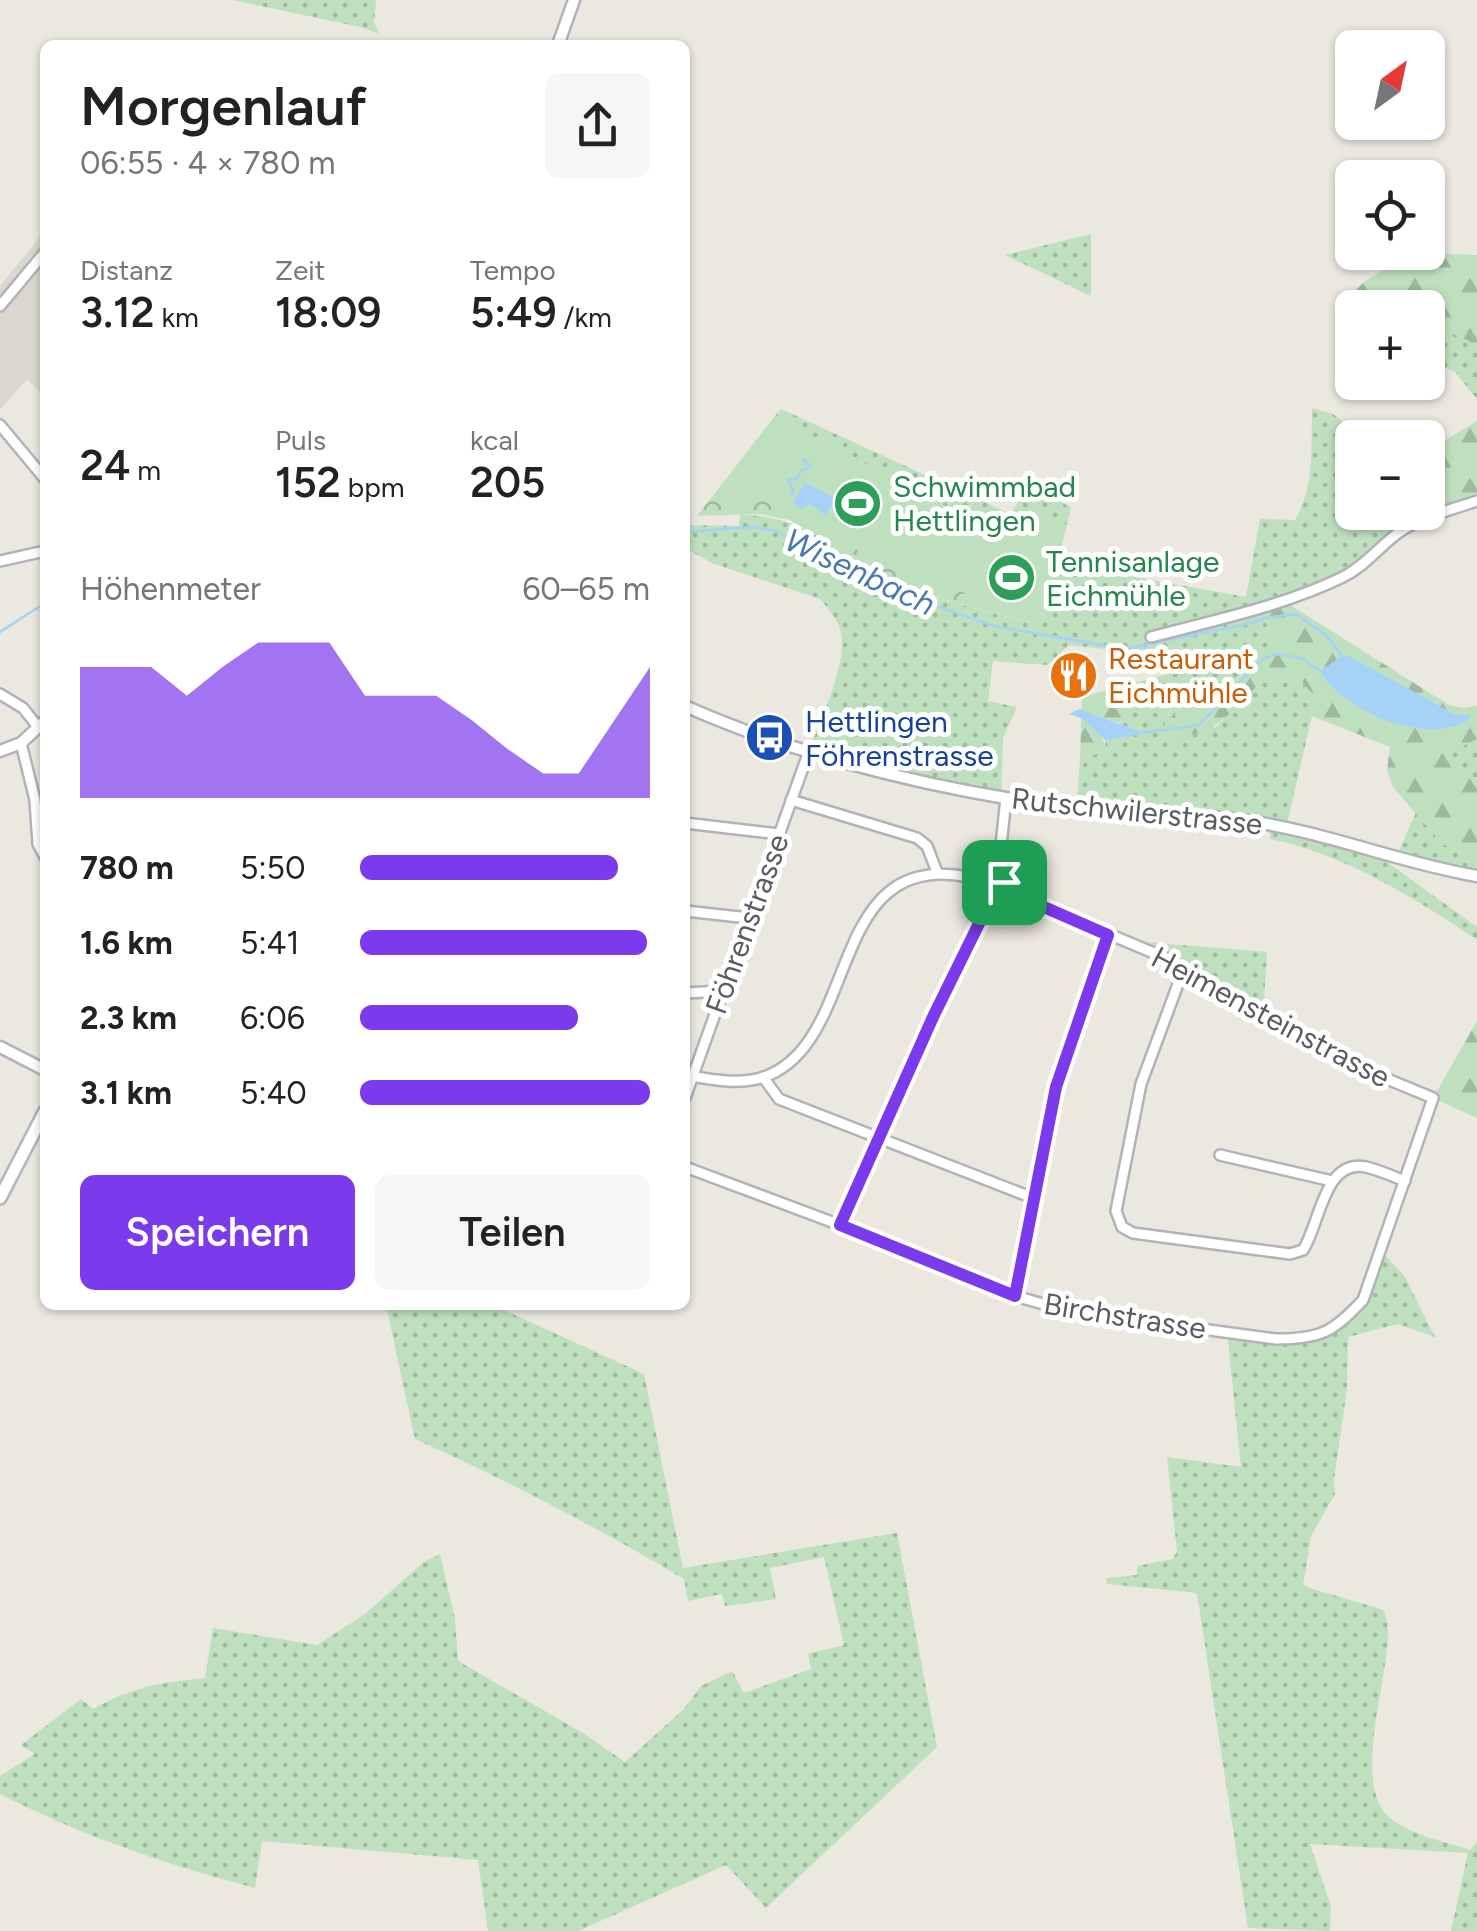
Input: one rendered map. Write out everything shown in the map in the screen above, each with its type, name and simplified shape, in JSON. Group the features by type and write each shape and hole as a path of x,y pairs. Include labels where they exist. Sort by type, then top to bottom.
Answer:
{"main road":[{"path":"0,1198 40,1121"}],"street":[{"path":"560,40 574,0"},
{"path":"0,306 40,258"},
{"path":"0,425 40,473"},
{"path":"1151,637 1271,605 1328,583 1367,562 1397,534 1420,521 1477,501"},
{"path":"0,561 40,552"},
{"path":"0,694 40,723"},
{"name":"Rutschwilerstrasse","path":"690,708 809,751 1006,798 1271,825 1439,870 1477,876"},
{"path":"0,751 20,743 40,725"},
{"path":"20,743 35,800 40,848"},
{"name":"Föhrenstrasse","path":"690,1071 723,991 809,751"},
{"path":"840,1225 933,1017 1001,883 999,865 1006,798"},
{"path":"690,1076 734,1082 763,1077 794,1058 806,1046 864,921 884,896 937,872 927,846 917,838 791,800"},
{"path":"690,824 778,834"},
{"name":"Heimensteinstrasse","path":"937,872 1001,883 1021,897 1184,968 1231,1001 1340,1059 1433,1098"},
{"path":"690,912 749,918"},
{"path":"1015,1296 1056,1087 1108,935"},
{"path":"1184,968 1141,1084 1116,1211 1122,1227 1133,1233 1290,1254 1304,1250 1332,1180 1342,1169 1362,1166 1404,1181"},
{"path":"690,992 723,991"},
{"path":"0,1047 40,1067"},
{"path":"763,1077 779,1099 1033,1198"},
{"name":"Birchstrasse","path":"690,1168 1015,1296 1084,1313 1276,1339 1308,1339 1340,1325 1363,1300 1433,1098"},
{"path":"1220,1154 1332,1180"}],"shaded area":[{"path":"40,237 40,392 27,379 0,410 0,286"}],"green space":[{"path":"233,0 376,0 374,22 379,34 360,27"},
{"path":"1091,234 1091,296 1005,255"},
{"path":"1445,254 1477,255 1477,350 1469,341 1445,330 1445,290 1356,290 1383,270 1445,270"},
{"path":"1445,330 1469,341 1477,350 1477,399 1455,372 1445,368"},
{"path":"1312,408 1341,420 1335,420 1335,530 1391,530 1397,534 1367,562 1259,610 1271,642 1230,686 1196,700 1215,728 1261,682 1302,681 1312,694 1312,716 1286,828 1386,855 1387,862 1477,927 1477,940 1351,866 1270,839 1270,825 1077,806 1080,759 1106,751 1105,740 1140,734 1119,723 1132,707 1119,708 1096,693 1171,673 1166,646 1132,652 1069,645 1047,665 993,661 988,701 1017,707 1003,738 1001,797 809,751 838,671 842,639 835,619 820,599 714,564 690,551 690,525 739,526 740,515 763,516 827,540 908,586 1041,625 1057,563 1246,597 1260,519 1295,520 1306,494 1311,466"},
{"path":"781,409 1010,514 1029,487 1071,507 1067,525 1031,510 1018,533 955,511 775,416"},
{"name":"Schwimmbad Hettlingen","path":"775,416 955,511 975,556 962,605 910,587 863,564 790,520 759,514 697,516"},
{"name":"Schwimmbad Hettlingen","path":"778,418 955,511 1018,533 1031,510 1067,525 1041,625 962,605 965,593 913,580 803,521 805,517 766,500 733,497 730,488 723,485"},
{"path":"1477,421 1477,501 1445,514 1445,441"},
{"path":"1284,601 1449,705 1477,706 1477,739 1450,752 1477,788 1477,858 1442,844 1393,787 1387,771 1390,747 1312,716 1312,694 1302,681 1261,682 1206,730 1157,739 1172,716 1223,691 1242,674 1271,642 1259,609"},
{"path":"1096,693 1119,707 1133,706 1119,723 1086,712 1106,751 1080,759 1082,698"},
{"path":"1477,739 1477,788 1449,752"},
{"path":"1416,812 1442,844 1477,858 1477,876 1396,858"},
{"path":"1120,940 1267,952 1263,1019 1184,968"},
{"path":"1477,1021 1477,1118 1433,1098"},
{"path":"1381,1251 1405,1277 1435,1337 1398,1324 1348,1337 1347,1389 1335,1494 1311,1536 1303,1586 1384,1610 1387,1652 1372,1758 1379,1803 1391,1819 1419,1834 1470,1850 1477,1842 1477,1931 1451,1931 1468,1853 1310,1844 1331,1907 1330,1931 1248,1928 1197,1593 1107,1584 1106,1578 1137,1575 1137,1566 1173,1559 1177,1551 1167,1457 1241,1467 1227,1332 1307,1339 1340,1325 1363,1300"},
{"path":"387,1310 504,1310 644,1374 683,1568 897,1533 937,1747 766,1908 726,1865 578,1931 488,1931 478,1860 262,1841 255,1888 124,1848 0,1794 0,1776 35,1754 21,1745 81,1699 93,1709 148,1687 205,1678 213,1628 317,1645 365,1614 424,1562 440,1554 455,1619 458,1661 583,1733 625,1762 684,1709 701,1686 732,1671 744,1693 811,1669 808,1654 844,1645 824,1557 770,1568 776,1599 725,1606 722,1594 688,1601 684,1579 552,1505 415,1439"}],"water":[{"path":"805,482 835,498 826,516 811,504 802,509 793,503"},
{"path":"1342,656 1454,714 1471,718 1433,729 1411,727 1367,712 1331,686 1320,671"},
{"path":"1079,709 1139,731 1139,735 1105,740 1083,719 1069,714"}],"waterway":[{"path":"792,495 788,480 796,479 801,471 811,467 803,459"},
{"name":"Wisenbach","path":"690,532 754,527 777,531 899,597 916,599 994,626 1125,649 1296,614 1327,636 1342,656 1355,660"},
{"name":"Wisenbach","path":"0,632 40,606"},
{"path":"1140,733 1199,725 1260,661 1275,654 1301,658 1320,671"},
{"name":"Wisenbach","path":"1388,679 1434,704"}],"place":[{"name":"Schwimmbad Hettlingen","path":"858,503"},
{"name":"Tennisanlage Eichmühle","path":"1011,578"},
{"name":"Restaurant Eichmühle","path":"1073,675"},
{"name":"Hettlingen Föhrenstrasse","path":"770,738"}],"route":[{"path":"1004,882 1021,897 1108,935 1056,1087 1015,1296 840,1225 933,1017 998,885 1004,882"}]}
